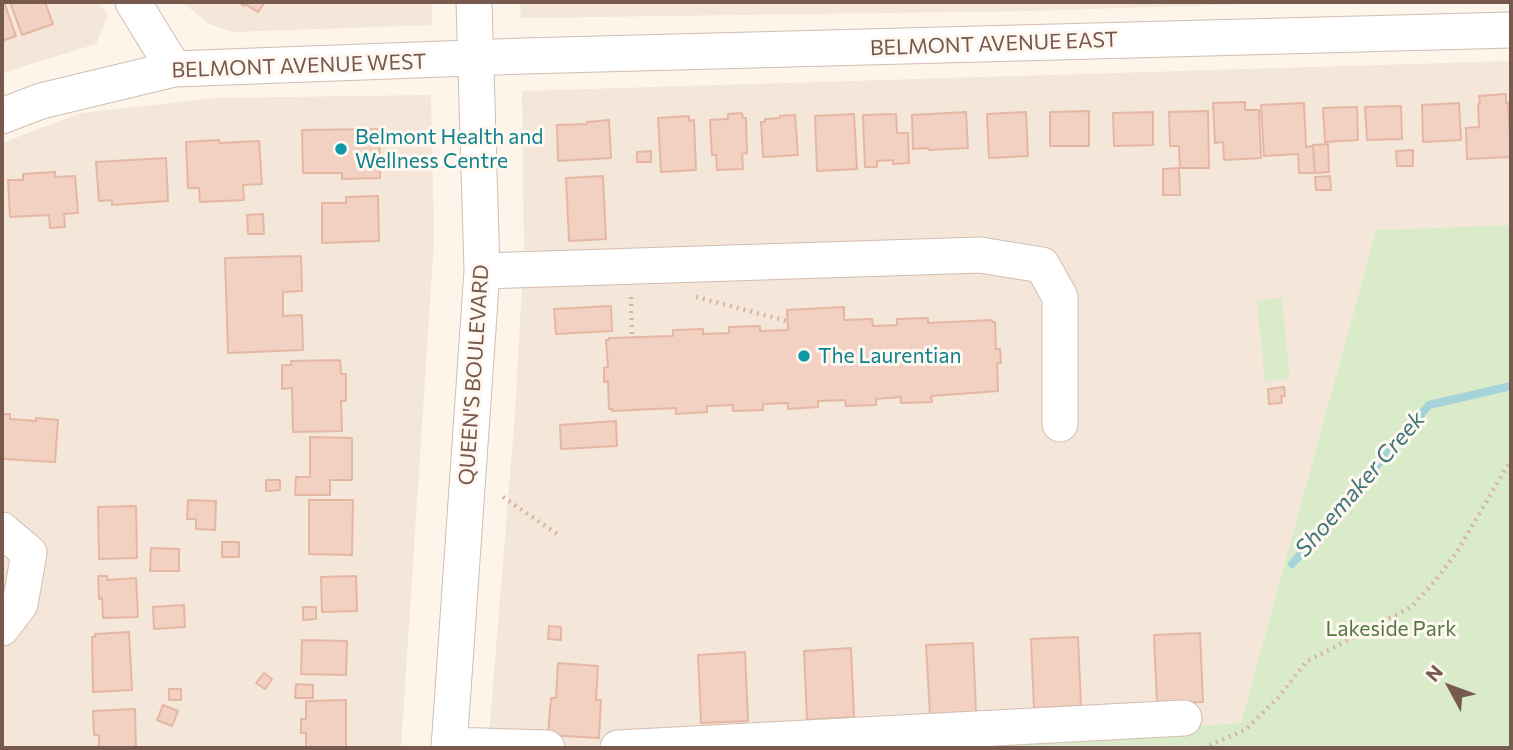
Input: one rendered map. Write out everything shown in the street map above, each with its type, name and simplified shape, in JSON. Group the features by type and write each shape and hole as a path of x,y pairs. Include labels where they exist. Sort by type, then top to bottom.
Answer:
{"street":[{"path":"133,2 174,69"},
{"name":"QUEEN'S BOULEVARD","path":"449,747 482,271 474,2"},
{"name":"BELMONT AVENUE EAST","path":"477,59 1511,30"},
{"name":"BELMONT AVENUE WEST","path":"2,116 41,101 174,69 477,59"},
{"path":"482,271 980,255 1042,265 1060,297 1060,424"},
{"path":"2,530 29,553 20,604 2,628"},
{"path":"618,748 1184,718"},
{"path":"449,747 547,748"}],"path":[{"path":"631,296 632,337"},
{"path":"694,296 787,321"},
{"path":"1203,748 1245,730 1278,698 1306,662 1411,607 1457,552 1511,462"},
{"path":"503,497 557,534"}],"shaded area":[{"path":"2,2 98,2 108,16 96,44 2,73"},
{"path":"182,2 432,2 432,25 232,32 209,24"},
{"path":"520,2 1304,2 1029,11 521,18"},
{"path":"1511,61 1511,225 1376,230 1241,723 796,748 488,748 515,414 524,250 522,91"},
{"path":"431,95 434,240 401,748 2,748 2,143 81,113 215,98"}],"green space":[{"name":"Lakeside Park","path":"1511,225 1511,748 796,748 1241,723 1376,230"},
{"path":"1282,298 1290,379 1265,381 1257,300"}],"building":[{"path":"4,2 16,36 2,41 2,3"},
{"path":"10,2 45,2 53,24 22,35"},
{"path":"238,2 265,2 258,12"},
{"path":"1506,94 1511,157 1467,159 1466,128 1479,127 1479,96"},
{"path":"1245,102 1245,110 1259,110 1261,158 1224,160 1223,142 1215,143 1213,103"},
{"path":"1304,103 1306,147 1313,146 1315,173 1299,173 1298,154 1264,156 1261,105"},
{"path":"1459,103 1461,140 1423,142 1422,105"},
{"path":"1401,106 1402,139 1367,140 1365,107"},
{"path":"1357,107 1358,140 1325,142 1323,108"},
{"path":"1089,111 1089,146 1050,146 1050,112"},
{"path":"1208,111 1209,168 1180,168 1179,146 1170,146 1169,112"},
{"path":"966,112 968,148 913,149 912,115"},
{"path":"1026,112 1028,156 989,158 987,114"},
{"path":"1153,112 1153,145 1114,146 1113,113"},
{"path":"742,113 743,118 746,118 747,153 742,154 743,169 717,170 716,155 712,155 710,120 728,119 728,114"},
{"path":"854,114 857,169 817,171 815,116"},
{"path":"896,114 897,133 908,133 909,163 877,161 877,167 865,167 863,115"},
{"path":"795,115 798,155 763,157 761,122 765,122 765,119"},
{"path":"689,116 689,121 694,120 696,170 661,172 658,118"},
{"path":"609,120 611,158 558,161 557,125"},
{"name":"Belmont Health and Wellness Centre","path":"379,129 380,178 342,179 342,173 303,173 302,130"},
{"path":"219,140 219,143 259,141 262,184 243,185 244,200 200,202 199,188 188,188 186,142"},
{"path":"1328,144 1329,172 1315,173 1313,145"},
{"path":"1413,150 1413,166 1397,166 1396,151"},
{"path":"651,151 651,162 637,162 637,152"},
{"path":"166,158 168,201 112,205 112,200 99,201 96,162"},
{"path":"1179,168 1180,195 1163,195 1163,169"},
{"path":"55,172 55,177 75,176 78,213 64,214 65,227 50,228 49,215 10,217 8,180 23,180 23,174"},
{"path":"603,176 606,239 569,241 566,178"},
{"path":"1330,176 1331,190 1316,190 1315,177"},
{"path":"378,196 379,241 322,243 322,203 346,203 346,197"},
{"path":"263,214 264,234 248,234 247,215"},
{"path":"301,256 302,291 283,292 283,316 302,315 303,350 228,353 225,258"},
{"path":"611,306 612,331 556,334 554,309"},
{"name":"The Laurentian","path":"844,307 844,320 872,319 873,326 897,325 897,319 928,318 928,323 992,320 995,322 996,349 1000,349 1001,363 997,363 998,391 931,396 932,402 901,403 901,397 876,399 876,405 846,406 845,400 818,401 818,407 788,409 788,403 763,404 763,410 733,411 733,405 707,406 707,412 676,414 676,408 609,409 608,381 604,382 604,368 608,367 606,340 609,338 673,336 673,330 703,329 703,334 729,333 729,327 760,326 760,331 788,330 787,310"},
{"path":"340,360 341,374 346,374 346,401 341,401 342,431 293,432 292,388 282,389 282,365 291,365 291,361"},
{"path":"1284,387 1285,396 1281,396 1282,403 1269,404 1268,389"},
{"path":"2,414 10,414 10,419 58,420 55,462 3,459"},
{"path":"616,421 617,446 561,449 560,425"},
{"path":"310,437 352,438 352,480 330,480 330,495 295,495 296,477 310,477"},
{"path":"266,480 280,480 280,490 266,491"},
{"path":"188,500 216,501 215,530 196,529 196,519 187,519"},
{"path":"309,500 353,500 352,555 309,554"},
{"path":"136,506 137,558 99,559 98,507"},
{"path":"222,542 239,542 239,557 222,557"},
{"path":"151,548 179,549 179,571 150,571"},
{"path":"98,576 107,576 107,580 136,578 138,617 103,618"},
{"path":"356,576 357,611 322,612 321,577"},
{"path":"184,605 185,627 154,629 153,607"},
{"path":"303,607 316,607 316,619 303,620"},
{"path":"549,626 561,627 561,640 548,639"},
{"path":"129,632 132,690 93,692 92,637 95,637 95,634"},
{"path":"1200,633 1203,702 1157,704 1154,635"},
{"path":"1078,637 1081,706 1034,708 1031,639"},
{"path":"302,640 347,641 346,675 301,674"},
{"path":"973,643 976,712 930,714 926,645"},
{"path":"851,648 854,717 807,720 804,651"},
{"path":"745,652 748,721 701,723 698,655"},
{"path":"558,663 598,666 596,700 601,700 599,738 548,735 551,698 556,698"},
{"path":"264,673 272,679 265,689 256,683"},
{"path":"296,684 313,685 313,698 295,698"},
{"path":"169,689 181,689 181,700 169,700"},
{"path":"346,700 346,748 306,748 306,733 301,733 301,719 306,719 306,701"},
{"path":"163,705 178,711 172,726 157,720"},
{"path":"135,709 136,748 99,748 99,735 94,735 93,711"}],"waterway":[{"name":"Shoemaker Creek","path":"1292,564 1429,405 1511,386"}],"place":[{"name":"Belmont Health and Wellness Centre","path":"341,149"},
{"name":"The Laurentian","path":"804,356"}]}
